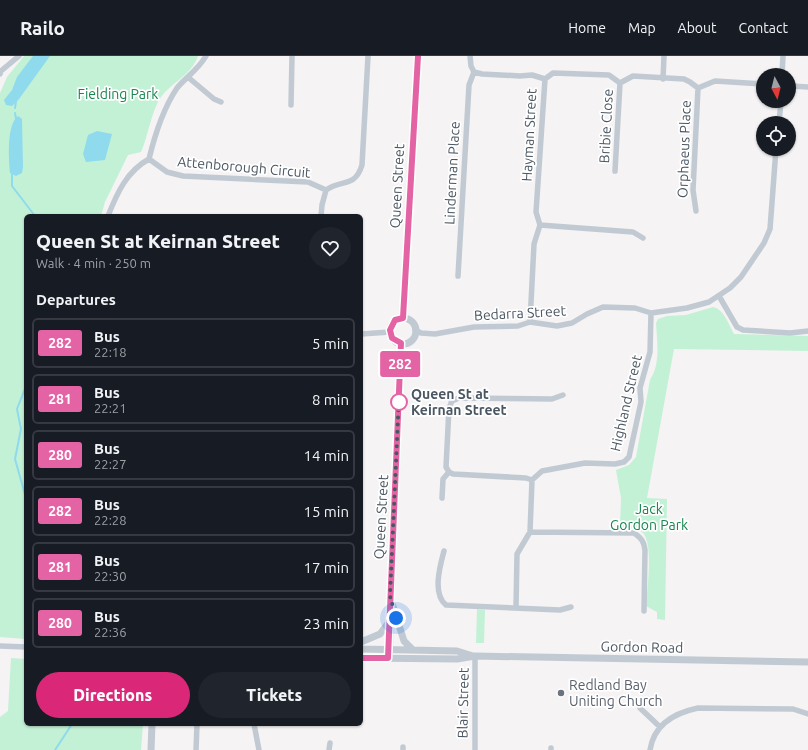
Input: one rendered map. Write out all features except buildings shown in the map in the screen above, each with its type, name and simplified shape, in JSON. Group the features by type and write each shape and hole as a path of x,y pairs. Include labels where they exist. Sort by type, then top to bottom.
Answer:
{"street":[{"path":"0,72 19,56"},
{"path":"109,214 116,195 131,172 149,159 163,113 178,87 189,78 206,56"},
{"path":"291,105 292,56"},
{"name":"Attenborough Circuit","path":"149,159 167,172 183,176 308,182 326,190 332,186 352,182 359,175 362,165 368,56"},
{"name":"Queen Street","path":"403,318 418,56"},
{"path":"470,56 471,66 474,72 532,75 544,79"},
{"path":"663,79 664,56"},
{"path":"782,68 783,56"},
{"name":"Linderman Place","path":"458,276 470,85 474,72"},
{"name":"Hayman Street","path":"530,322 534,244 540,225 536,212 544,79 552,73 609,75 620,83"},
{"path":"620,83 634,76 663,79 684,79 698,88 715,81 756,84"},
{"path":"189,78 214,99 221,102"},
{"name":"Bribie Close","path":"615,171 620,83"},
{"path":"796,86 808,87"},
{"name":"Orphaeus Place","path":"696,211 693,190 698,88"},
{"name":"Bedarra Street","path":"415,330 421,333 435,334 474,327 518,326 530,322 557,326 566,325 593,311 611,307 635,308 651,313 698,306 719,296 736,282 754,260 770,229 775,156"},
{"path":"321,214 326,190"},
{"path":"540,225 633,232 643,238"},
{"path":"719,296 737,327 743,330 790,333 808,331"},
{"name":"Highland Street","path":"532,480 542,471 586,463 619,463 624,462 629,457 641,402 640,388 650,352 651,313"},
{"path":"403,318 410,320 415,330 415,334 410,341 401,343 394,340 390,332 392,323 403,318"},
{"path":"363,334 390,332"},
{"name":"Queen Street","path":"388,658 401,343"},
{"path":"428,394 432,396 448,397 452,401"},
{"path":"448,472 446,467 449,408 452,401 459,398 552,399 563,395"},
{"path":"448,472 453,474 526,478 532,480 530,532 517,554 516,608"},
{"path":"442,498 443,480 448,472"},
{"path":"530,532 634,533 640,537 644,542 645,550 644,611"},
{"path":"444,551 441,565 439,594 442,602 446,605 560,610 571,607"},
{"name":"Queen Street","path":"390,596 404,642 413,650"},
{"path":"363,641 380,634 390,621"},
{"path":"0,646 24,647"},
{"name":"Gordon Road","path":"363,649 457,651 475,656"},
{"name":"Gordon Road","path":"363,658 457,660 475,656 808,662"},
{"name":"Blair Street","path":"475,656 475,750"},
{"path":"640,708 659,726"},
{"path":"650,750 659,726 678,713 698,708 793,709 808,714"},
{"path":"151,750 152,726"},
{"path":"196,750 197,726"},
{"path":"254,726 259,750"},
{"path":"329,750 330,743"}],"green space":[{"name":"Fielding Park","path":"24,56 198,56 190,70 167,90 158,102 141,152 128,155 105,202 102,214 24,214 24,639 0,637 0,93 7,77"},
{"name":"Jack Gordon Park","path":"713,307 717,308 723,314 734,334 808,336 808,351 674,349 647,498 667,499 665,620 657,619 657,612 646,606 649,555 646,537 642,532 637,530 620,529 621,498 616,470 629,465 636,457 650,380 656,366 656,323 658,319 667,316 686,315"},
{"path":"477,609 485,610 484,643 476,643"},
{"path":"11,658 24,659 24,726 143,726 141,750 0,750 0,717 8,711"}],"water":[{"path":"33,56 50,56 19,99 12,106 6,105 4,100 12,90 17,77"},
{"path":"18,116 22,119 23,167 22,173 16,176 10,173 9,143 14,120"},
{"path":"97,131 112,134 105,160 86,162 83,154 88,135"}],"waterway":[{"path":"15,108 16,101"},
{"path":"15,113 16,119"},
{"path":"12,174 12,186 33,214"},
{"path":"24,391 17,409 21,429 15,459 24,491"},
{"path":"55,750 71,726"}],"bus line":[{"name":"282","path":"363,658 388,658 401,343 392,338 390,330 392,323 395,320 403,318 418,56"}],"place":[{"name":"Queen St at Keirnan Street","path":"399,402"},
{"name":"Redland Bay Uniting Church","path":"561,693"}],"route":[{"path":"396,618 390,596 399,396 399,402"}]}
